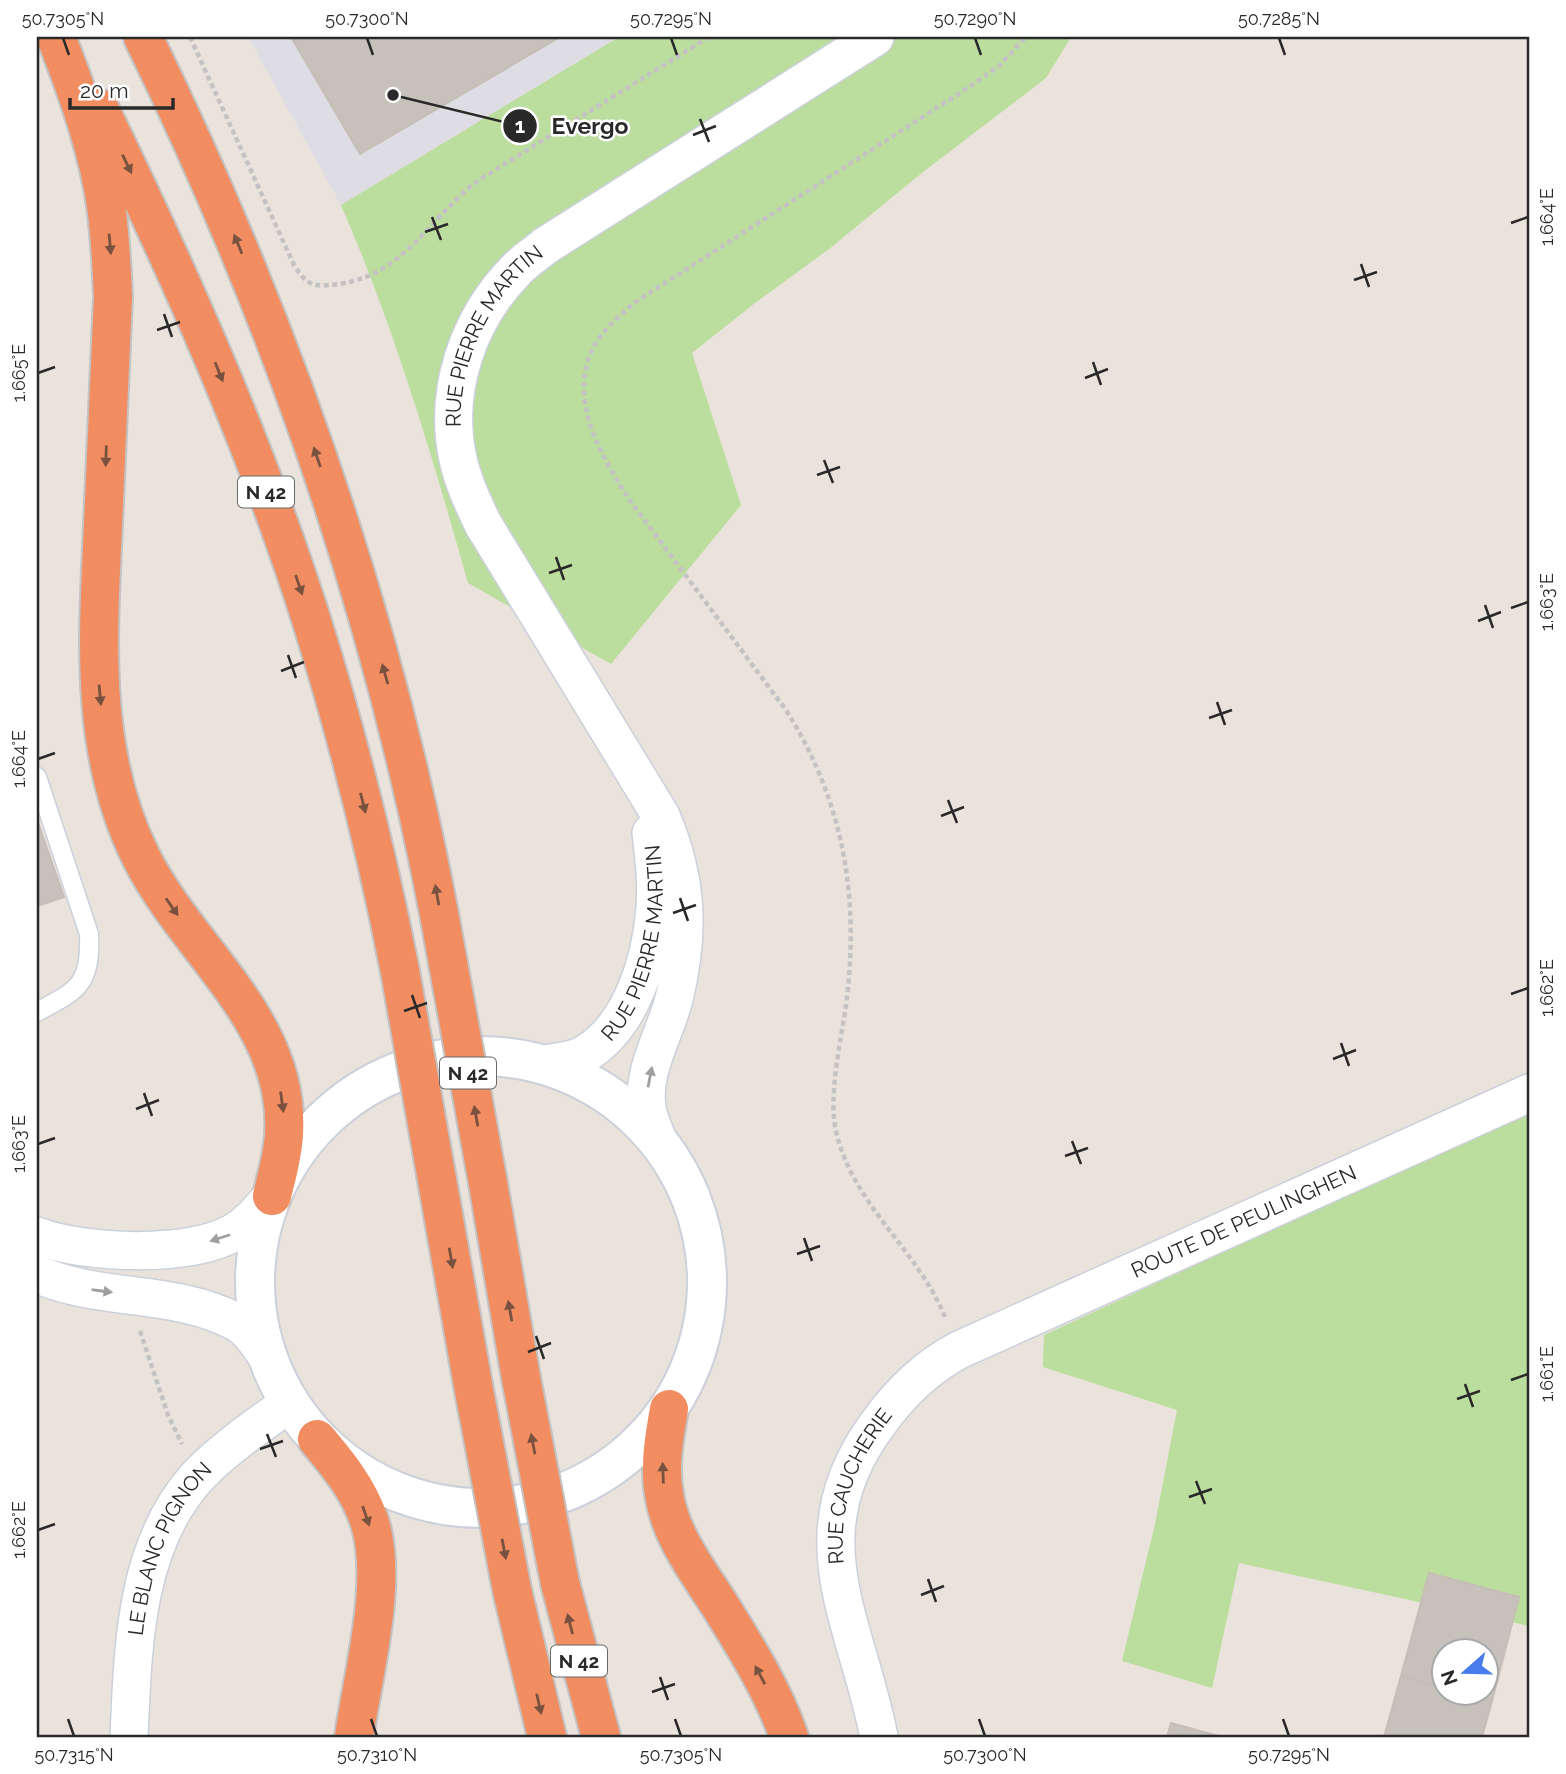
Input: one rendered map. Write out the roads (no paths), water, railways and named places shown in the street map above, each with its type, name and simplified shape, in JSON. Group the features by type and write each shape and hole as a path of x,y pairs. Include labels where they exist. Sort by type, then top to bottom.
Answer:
{"highway":[{"path":"56,37 83,114 99,172 111,248 113,297 97,666 106,751 122,812 142,859 195,941 247,1007 271,1054 282,1100 284,1129 280,1163 271,1196"},
{"name":"N 42","path":"65,37 130,170 206,341 280,529 312,622 363,804 400,971 512,1590 547,1737"},
{"name":"N 42","path":"143,37 226,216 270,323 337,513 392,699 433,872 521,1378 560,1583 601,1737"},
{"path":"668,1409 662,1468 669,1515 694,1566 738,1635 789,1737"},
{"path":"317,1438 346,1474 359,1498 369,1520 374,1546 374,1607 354,1737"}],"street":[{"name":"RUE PIERRE MARTIN","path":"659,1143 648,1111 648,1087 653,1061 674,1000 684,938 685,909 681,876 661,816 483,524 467,490 458,459 454,431 455,396 462,359 476,324 494,295 517,268 545,246 875,37"},
{"name":"RUE PIERRE MARTIN","path":"543,1064 580,1056 603,1041 619,1023 644,964 654,916 656,872 651,831 637,778"},
{"path":"37,1236 62,1244 112,1250 190,1246 230,1235 246,1225 271,1196 294,1154 324,1118 362,1089 382,1078 426,1062 473,1055 520,1059 543,1064 576,1077 608,1094 644,1125 659,1143 684,1183 700,1227 707,1275 704,1321 698,1345 681,1388 645,1438 600,1475 566,1492 510,1507 452,1507 405,1496 362,1475 317,1438 290,1403 268,1358 253,1337 237,1322 177,1303 71,1287 37,1275"},
{"name":"ROUTE DE PEULINGHEN","path":"959,1350 1529,1093"},
{"path":"268,1358 257,1312 255,1265 271,1196"},
{"name":"RUE CAUCHERIE","path":"879,1737 845,1612 838,1576 835,1537 839,1504 849,1469 892,1405 938,1361 959,1350"},
{"name":"LE BLANC PIGNON","path":"129,1737 135,1644 142,1595 164,1529 179,1501 198,1476 290,1403"}],"lane":[{"path":"37,777 89,934 90,960 72,993 37,1012"}],"place":[{"name":"Evergo","path":"393,95"}]}
